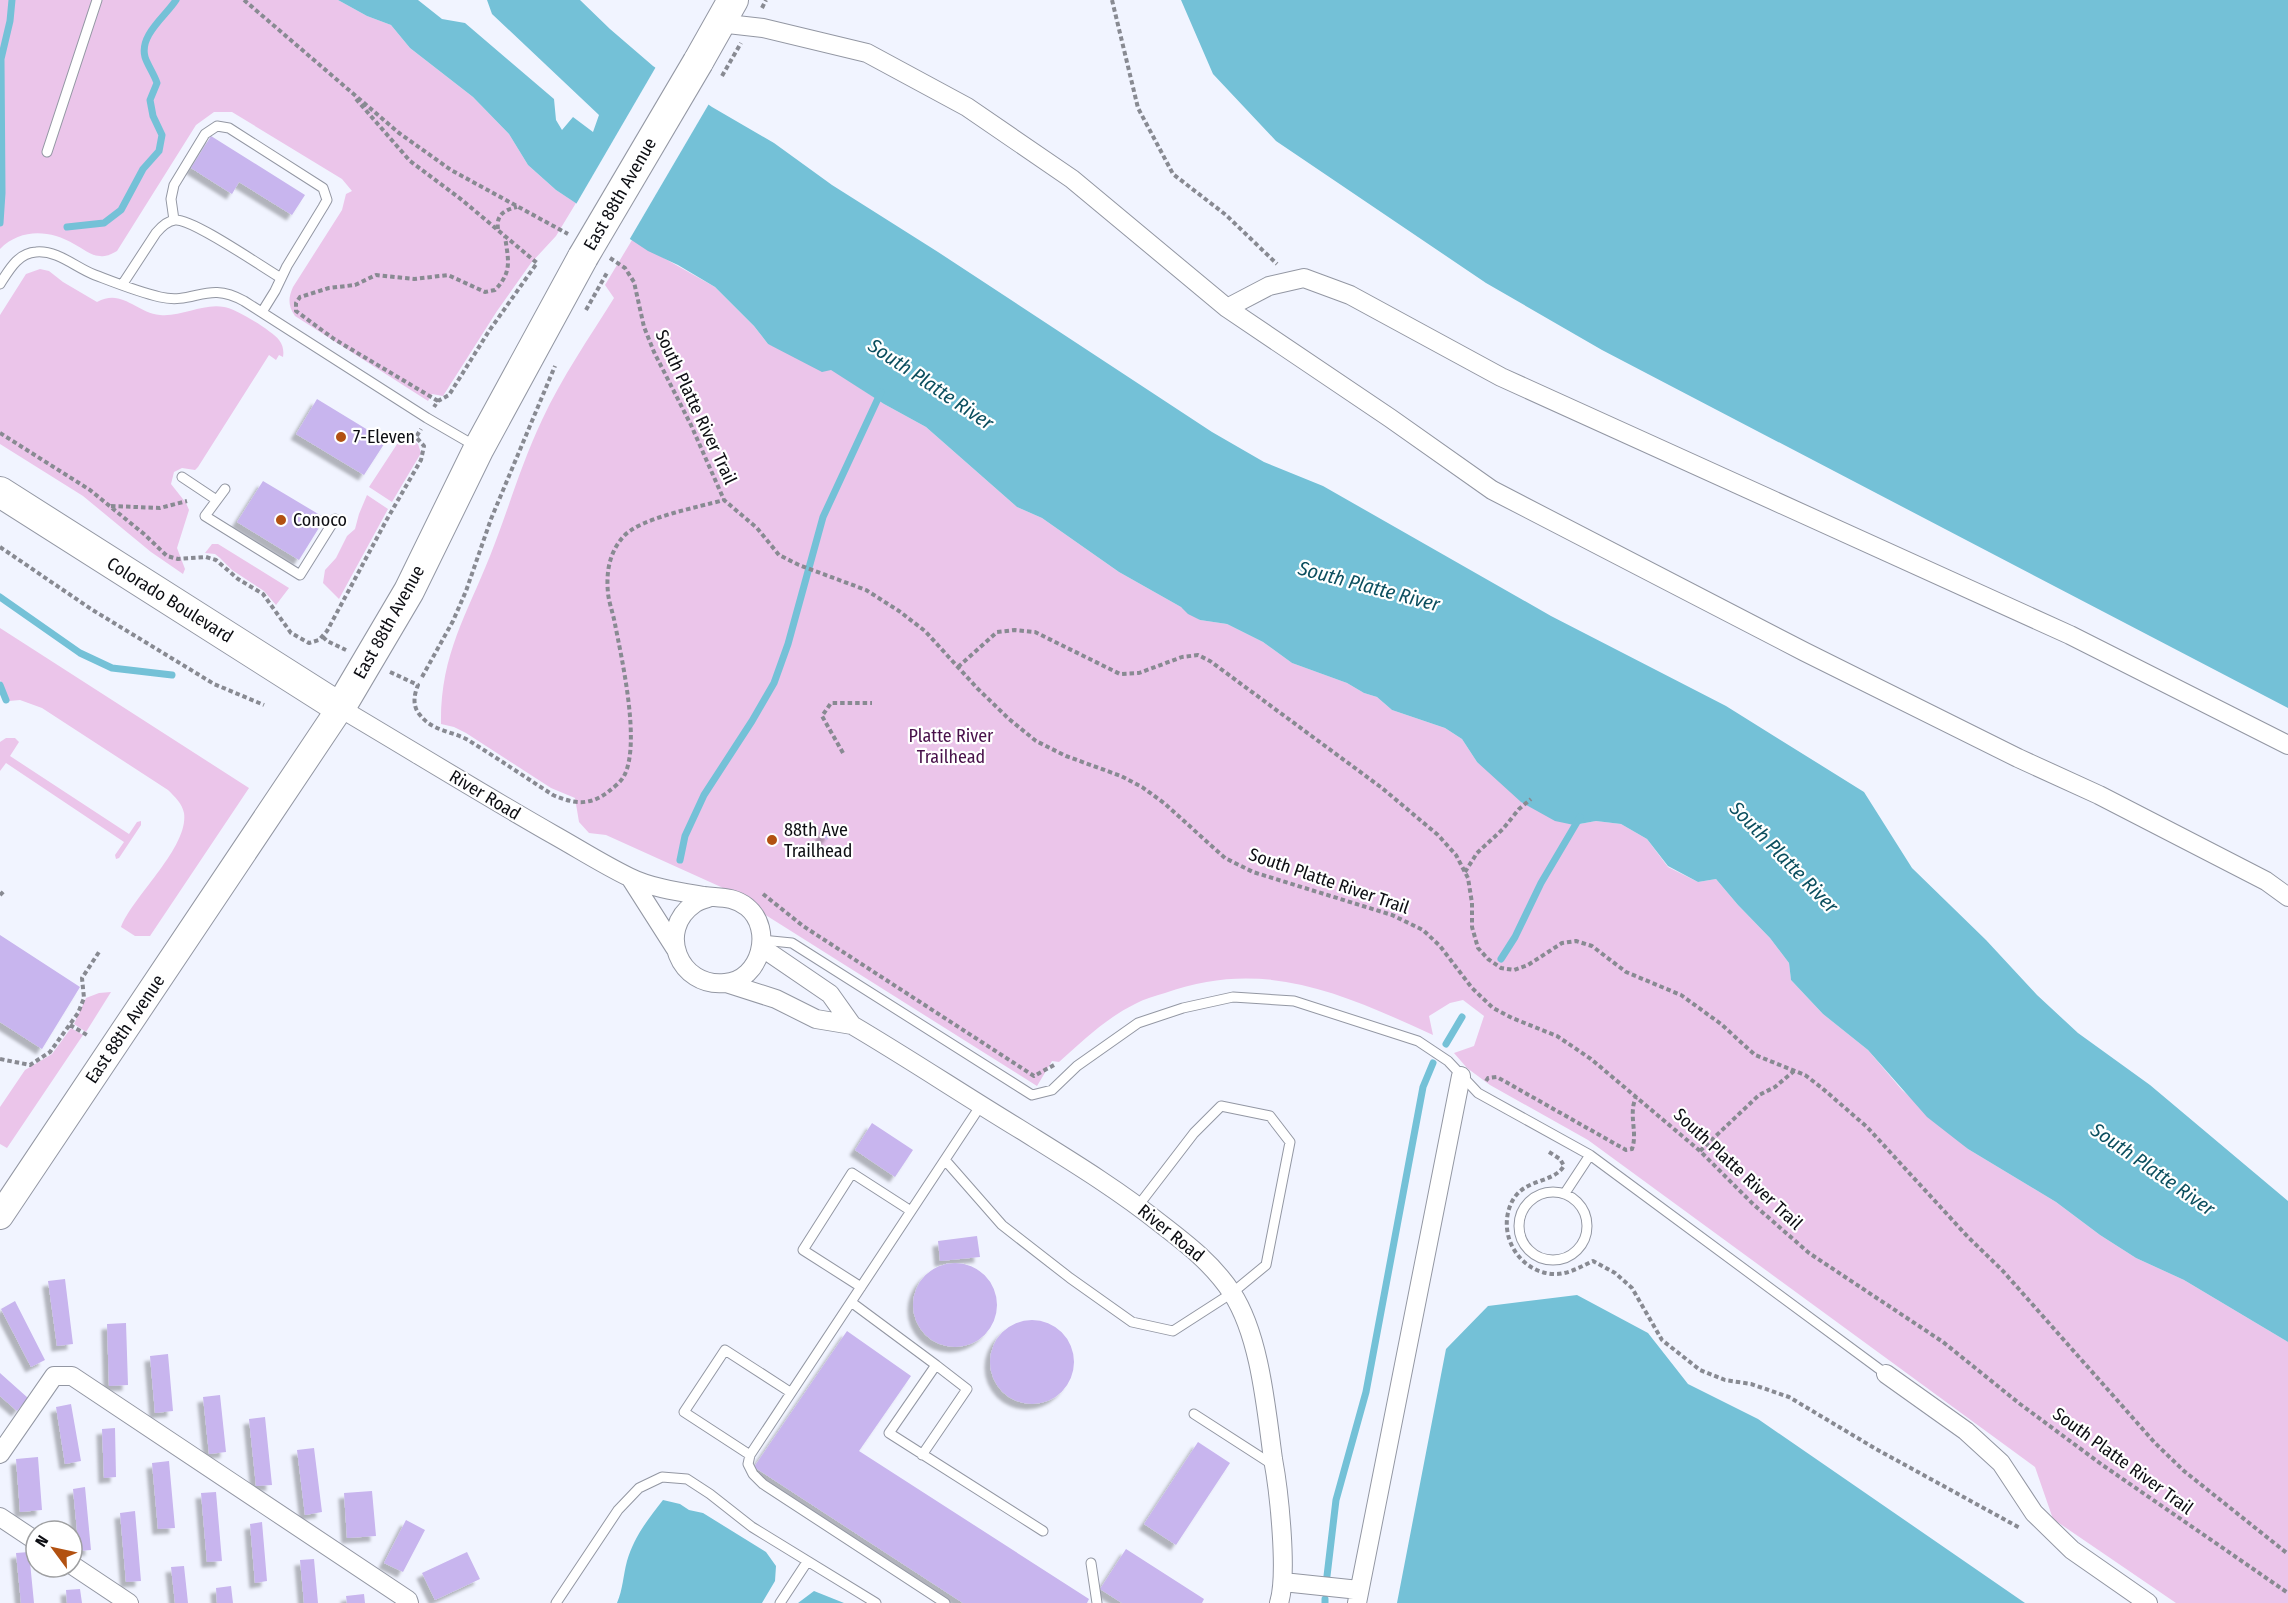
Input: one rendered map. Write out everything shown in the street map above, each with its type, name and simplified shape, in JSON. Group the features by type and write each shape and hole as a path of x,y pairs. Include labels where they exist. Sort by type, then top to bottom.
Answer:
{"main road":[{"name":"East 88th Avenue","path":"0,1216 340,708 409,591 479,448 592,255 726,11"},
{"name":"Colorado Boulevard","path":"0,492 340,708"}],"street":[{"path":"726,11 764,28 867,53 967,107 1072,179 1227,308 1492,490 1805,652 2018,758 2100,795 2266,881 2288,897"},
{"path":"1227,308 1269,286 1304,278 1350,295 1501,376 2070,634 2288,744"},
{"name":"River Road","path":"340,708 476,791 631,879 680,892 711,897"},
{"name":"River Road","path":"631,879 675,948"},
{"path":"723,896 736,900 748,908 756,919 761,943 757,960 739,979 726,983 709,983 693,976 681,964 675,948 675,931 682,915 694,903 711,897 723,896"},
{"name":"River Road","path":"761,943 830,994 852,1025"},
{"name":"River Road","path":"726,983 776,999 816,1019 852,1025 1138,1206 1198,1252 1232,1293 1243,1314 1257,1360 1275,1467 1282,1582 1278,1603"},
{"path":"1282,1582 1338,1588 1358,1597 1461,1076"},
{"path":"1886,1374 1966,1431 2001,1463 2034,1513 2072,1550 2148,1603"},
{"path":"0,1454 54,1376 72,1376 408,1600 409,1603"},
{"path":"0,1517 24,1533"},
{"path":"84,1573 129,1603"}],"lane":[{"path":"47,152 97,0"},
{"path":"174,220 171,198 174,185 210,129 223,126 229,128 318,183 326,193 327,200 286,266 262,312"},
{"path":"122,285 156,233 161,227 174,220 189,223 281,279"},
{"path":"0,284 15,262 23,255 47,252 94,275 171,299 224,291 235,295 427,418 479,448"},
{"path":"182,477 215,499"},
{"path":"225,489 215,499 205,516 300,575 335,519"},
{"path":"761,943 792,943 1032,1095 1052,1090 1077,1066 1138,1023 1184,1008 1233,997 1294,1001 1418,1041 1448,1061 1478,1093 1590,1155 1886,1374"},
{"path":"945,1603 763,1484 753,1474 748,1464 750,1455 790,1392 981,1105"},
{"path":"945,1160 1002,1225 1132,1322 1173,1331 1232,1293 1266,1265 1290,1142 1270,1116 1221,1106 1194,1133 1138,1206"},
{"path":"1565,1194 1590,1155"},
{"path":"861,1287 803,1250 852,1173 911,1211"},
{"path":"1554,1191 1565,1194 1574,1198 1586,1215 1585,1236 1580,1247 1571,1255 1549,1260 1538,1257 1528,1250 1521,1240 1518,1229 1519,1217 1532,1198 1542,1193 1554,1191"},
{"path":"851,1302 968,1389 922,1455"},
{"path":"750,1455 684,1412 725,1350 790,1392"},
{"path":"936,1365 889,1433 1042,1531"},
{"path":"1194,1414 1275,1467"},
{"path":"556,1603 618,1510 639,1488 662,1477 687,1479 752,1527 876,1603"},
{"path":"780,1603 807,1562"},
{"path":"1091,1563 1097,1603"}],"path":[{"name":"South Platte River Trail","path":"244,0 399,133 451,170 518,206 592,255 625,268 634,282 644,327 654,352 691,425 724,500 757,528 780,555 799,565 866,591 899,611 925,631 1009,719 1036,741 1066,756 1121,776 1142,787 1164,803 1225,858 1239,865 1392,915 1424,930 1492,1008 1571,1043 1700,1150 1753,1204 1809,1252 1943,1342 2020,1404 2101,1464 2288,1593"},
{"path":"1112,0 1138,108 1173,174 1226,215 1294,280"},
{"path":"350,91 410,161 462,200 498,230 537,263 494,323 449,395 436,403 334,339 296,311 296,303 300,297 318,290 355,285 376,275 414,279 448,275 485,292 495,290 504,281 508,272 509,255 505,236"},
{"path":"498,230 499,217 503,212 518,206"},
{"path":"580,319 592,255"},
{"path":"422,677 453,621 466,591 491,519 556,365"},
{"path":"0,433 90,490 167,556 178,559 206,557 216,560 238,579 263,594 295,637 309,643 323,637 424,455 424,446 416,437 419,432"},
{"path":"414,683 418,685 414,700 418,714 440,730 467,740 568,802 583,804 601,797 623,778 629,756 631,727 621,655 608,595 608,569 611,557 623,537 634,528 678,512 724,500"},
{"path":"110,506 160,508 187,501"},
{"path":"0,547 92,609 214,684 264,705"},
{"path":"958,667 997,632 1015,630 1035,632 1120,674 1139,673 1182,657 1198,655 1227,673 1389,794 1438,836 1456,855 1468,878 1472,903 1472,927 1478,948 1488,959 1501,968 1514,970 1528,965 1562,943 1576,941 1592,945 1626,972 1681,995 1721,1024 1755,1055 1805,1075 1867,1127 1968,1237 2002,1270 2155,1443 2184,1471 2288,1554"},
{"path":"323,637 327,641"},
{"path":"843,753 822,716 831,703 872,704"},
{"path":"1465,872 1477,853 1503,829 1519,808 1532,799"},
{"path":"0,895 4,891"},
{"path":"762,892 803,926 1034,1076 1055,1064"},
{"path":"0,1059 30,1065 51,1052 70,1025 84,998 82,978 99,952"},
{"path":"70,1025 87,1035"},
{"path":"1700,1150 1759,1095 1767,1092 1794,1071"},
{"path":"1484,1083 1488,1078 1497,1077 1626,1150 1632,1149 1635,1142 1632,1106 1636,1097"},
{"path":"1544,1149 1560,1159 1564,1166 1560,1172 1535,1181 1522,1190 1509,1207 1507,1221 1508,1237 1513,1250 1536,1271 1555,1274 1568,1273 1593,1261 1615,1273 1632,1288 1662,1340 1700,1370 1725,1380 1751,1384 1789,1397 1876,1449 2028,1532"}],"green space":[{"path":"0,0 338,0 367,16 391,25 410,48 473,97 509,134 528,165 556,190 576,203 556,236 531,263 497,311 443,396 432,394 428,401 295,316 289,302 293,287 342,210 346,194 352,191 342,179 232,112 214,112 196,125 117,251 107,256 97,256 65,239 36,233 17,237 0,249"},
{"name":"Platte River Trailhead","path":"632,240 715,287 754,326 768,344 831,369 884,404 926,427 1017,507 1042,518 1119,572 1200,620 1227,624 1263,642 1292,663 1347,683 1364,693 1377,697 1392,710 1445,728 1462,739 1477,762 1574,825 1596,821 1621,824 1647,839 1668,867 1698,882 1716,879 1770,938 1789,963 1791,980 1823,1014 1868,1050 1902,1090 1968,1149 2056,1202 2100,1235 2136,1258 2184,1280 2288,1342 2288,1603 2176,1603 2053,1519 2035,1467 1588,1140 1490,1085 1467,1068 1454,1053 1474,1046 1484,1016 1463,1000 1450,1003 1429,1016 1433,1035 1367,1006 1303,985 1270,980 1236,979 1202,983 1138,1002 1114,1016 1059,1062 1052,1061 1037,1086 721,887 606,835 589,833 579,822 575,798 551,788 466,733 441,724 445,678 456,637 497,539 528,453 558,388 614,298 605,285"},
{"path":"40,269 49,271 97,302 106,298 121,299 143,310 160,315 216,306 229,308 261,326 275,336 281,344 283,357 279,355 276,360 269,355 198,467 195,470 182,468 174,472 171,484 189,510 177,548 185,569 183,574 151,552 83,496 0,444 0,315 26,274"},
{"path":"403,435 418,444 421,453 392,502 369,487"},
{"path":"367,495 388,509 339,599 323,583 325,570 336,558 347,536 355,529"},
{"path":"212,544 218,544 289,588 276,605 264,591 232,570 215,554 205,553"},
{"path":"0,628 249,788 150,936 135,936 121,927 178,841 183,826 182,806 168,790 42,708 20,700 9,701 0,680"},
{"path":"6,738 15,738 19,742 10,756 129,834 137,822 141,821 141,825 119,858 116,859 115,855 124,842 6,763 0,771 0,742"},
{"path":"111,992 86,1032 74,1024 86,998 99,993"},
{"path":"71,1028 83,1035 7,1148 0,1144 0,1107 25,1070 52,1054"}],"water":[{"name":"South Platte River","path":"338,0 418,0 442,19 465,23 554,99 556,120 562,130 573,117 593,132 599,115 492,14 487,0 580,0 653,66 712,107 774,143 832,185 1212,432 1264,462 1323,486 1551,616 1726,706 1864,792 1912,868 1986,940 2037,995 2078,1033 2150,1085 2288,1201 2288,1342 2184,1280 2136,1258 2100,1235 2056,1202 1968,1149 1927,1117 1868,1050 1823,1014 1791,980 1789,963 1770,938 1716,879 1698,882 1668,866 1647,839 1621,824 1596,821 1574,825 1555,821 1521,802 1477,762 1462,739 1445,728 1392,710 1377,697 1364,693 1347,683 1292,663 1263,642 1227,624 1200,620 1188,614 1181,607 1119,572 1042,518 1017,507 926,427 884,404 831,370 822,372 768,344 754,326 715,287 678,265 648,251 556,190 528,165 509,134 473,97 410,48 391,25 367,16"},
{"path":"1181,0 2288,0 2288,708 1602,350 1486,283 1276,141 1213,74"},
{"path":"1577,1295 1648,1333 1688,1384 1758,1419 2025,1603 1397,1603 1446,1349 1488,1306"},
{"path":"663,1500 703,1513 766,1552 776,1566 775,1581 762,1603 617,1603 633,1544"},
{"path":"814,1591 844,1603 798,1603"}],"pier":[{"path":"657,65 710,102 628,242 575,206"}],"building":[{"path":"211,136 305,195 292,215 239,182 232,194 191,168"},
{"name":"7-Eleven","path":"317,399 386,441 364,475 296,434"},
{"name":"Conoco","path":"263,481 325,518 299,560 237,522"},
{"path":"828,823 835,827 827,840 820,835"},
{"path":"0,935 80,987 42,1049 0,1022"},
{"path":"872,1123 913,1150 895,1177 855,1150"},
{"path":"977,1236 980,1257 940,1261 938,1241"},
{"path":"947,1263 963,1263 979,1270 990,1281 997,1297 994,1321 985,1335 963,1347 947,1347 931,1340 920,1329 913,1313 913,1297 920,1281 931,1270"},
{"path":"65,1279 73,1344 57,1346 48,1281"},
{"path":"15,1301 45,1360 31,1367 1,1309"},
{"path":"1032,1320 1048,1323 1062,1332 1071,1346 1074,1362 1071,1378 1062,1392 1048,1401 1032,1404 1016,1401 1002,1392 993,1378 990,1362 993,1346 1002,1332 1016,1323"},
{"path":"126,1323 128,1385 109,1386 107,1324"},
{"path":"847,1331 911,1376 859,1451 1089,1599 1087,1603 963,1603 754,1467"},
{"path":"168,1354 173,1411 155,1413 150,1356"},
{"path":"0,1373 28,1398 17,1411 0,1396"},
{"path":"220,1395 226,1452 209,1454 203,1397"},
{"path":"71,1404 81,1461 65,1464 56,1407"},
{"path":"265,1417 272,1485 256,1486 249,1419"},
{"path":"115,1428 116,1477 104,1478 102,1429"},
{"path":"1198,1442 1230,1463 1176,1545 1144,1524"},
{"path":"314,1448 322,1512 305,1515 297,1450"},
{"path":"38,1457 42,1510 20,1512 16,1459"},
{"path":"169,1461 175,1528 158,1529 152,1463"},
{"path":"85,1487 91,1550 84,1551 84,1519 76,1519 73,1489"},
{"path":"372,1491 376,1536 347,1538 344,1493"},
{"path":"216,1492 222,1561 207,1562 201,1493"},
{"path":"135,1511 141,1581 126,1582 120,1513"},
{"path":"406,1520 425,1530 403,1572 384,1563"},
{"path":"262,1522 267,1581 255,1583 250,1524"},
{"path":"1126,1549 1204,1599 1202,1603 1122,1603 1100,1589"},
{"path":"24,1552 24,1579 32,1579 34,1603 21,1603 16,1553"},
{"path":"467,1552 480,1579 435,1600 422,1573"},
{"path":"314,1559 318,1603 304,1603 300,1560"},
{"path":"184,1566 188,1603 175,1603 171,1567"},
{"path":"231,1586 233,1603 217,1603 216,1588"},
{"path":"80,1589 82,1603 67,1603 66,1590"},
{"path":"364,1594 365,1603 347,1603 346,1596"}],"waterway":[{"path":"0,223 2,193 1,59 10,21 12,0"},
{"path":"67,227 104,223 121,210 143,169 159,151 162,135 153,116 150,100 157,83 146,60 144,49 155,26 176,0"},
{"path":"680,860 685,836 704,795 774,683 788,644 823,517 881,392"},
{"path":"0,597 80,653 112,668 172,675"},
{"path":"0,685 6,700"},
{"path":"1501,959 1515,937 1541,883 1580,817"},
{"path":"1446,1044 1462,1017"},
{"path":"1327,1576 1336,1500 1366,1392 1423,1087 1433,1063"}],"place":[{"name":"7-Eleven","path":"341,437"},
{"name":"Conoco","path":"281,520"},
{"name":"88th Ave Trailhead","path":"772,840"}]}
